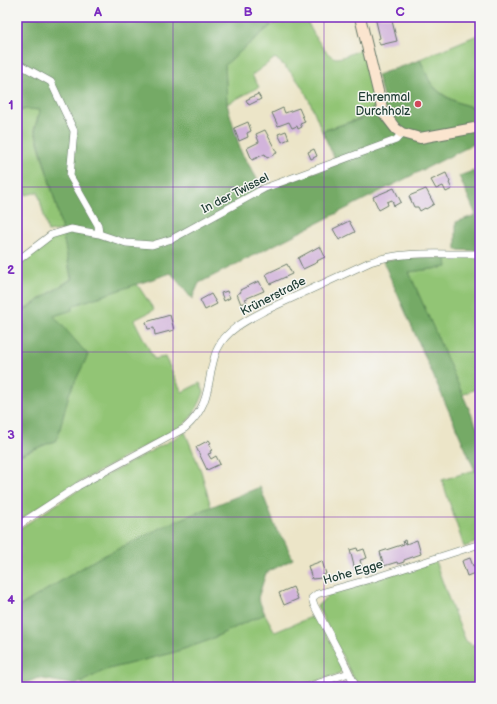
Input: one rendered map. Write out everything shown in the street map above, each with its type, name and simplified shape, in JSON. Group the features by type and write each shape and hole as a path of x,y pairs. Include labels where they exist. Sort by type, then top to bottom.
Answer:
{"street":[{"path":"360,17 383,112 390,122 402,133 420,138 480,127"},
{"path":"17,63 51,82 74,131 70,176 98,225 98,234"},
{"name":"In der Twissel","path":"17,261 51,235 71,229 98,234 126,243 152,244 172,239 264,188 396,140 402,133"},
{"name":"Krünerstraße","path":"17,526 78,486 185,428 197,417 204,403 217,348 233,330 250,318 370,262 385,257 421,254 480,254"},
{"name":"Hohe Egge","path":"356,687 344,660 314,605 312,598 317,594 374,578 480,544"},
{"path":"307,687 349,673"}],"green space":[{"path":"17,17 268,17 271,25 225,65 227,104 241,152 264,190 337,164 322,131 361,119 384,100 377,75 420,60 429,80 439,92 459,103 480,109 480,141 199,283 192,299 171,273 74,305 72,310 54,316 88,355 69,394 57,440 17,456 17,315 72,279 57,208 35,129 40,110 26,109 17,112"},
{"path":"288,17 305,17 318,41 332,57 337,58 351,54 364,47 378,104 361,118 322,131 309,100 299,82 285,66 275,58 252,75 259,87 227,104 225,64 272,25"},
{"path":"480,34 480,109 459,103 445,96 433,86 420,59"},
{"path":"26,109 40,110 34,129 62,230 48,232 38,192 26,195 19,175 17,175 17,112"},
{"path":"473,171 480,183 480,251 456,250 456,222 476,215 459,176"},
{"path":"63,233 71,279 17,314 17,264 53,235"},
{"path":"480,257 480,387 462,395 409,272 446,267 446,258"},
{"path":"400,258 446,258 447,267 409,272 480,434 480,482 383,261"},
{"path":"137,284 154,310 134,320 154,359 165,357 182,392 200,383 204,392 198,407 181,427 77,484 17,522 17,456 57,440 69,394 88,355 53,316 72,310 74,305"},
{"path":"185,432 201,471 211,507 95,560 17,608 17,530 77,491"},
{"path":"475,470 480,482 480,541 464,547 442,480"},
{"path":"260,487 277,531 284,540 293,559 266,573 258,598 265,614 207,641 175,652 105,670 76,685 38,678 17,687 17,608 95,560 169,524"},
{"path":"435,561 466,641 472,645 480,643 480,687 358,687 317,606 331,593"},
{"path":"265,614 275,632 316,615 343,666 341,672 299,687 84,687 81,682 105,670 175,652 207,641"}],"building":[{"path":"375,17 391,17 397,41 380,45 378,39 380,38"},
{"path":"258,94 261,99 249,105 246,100"},
{"path":"283,108 285,113 299,108 305,122 300,124 302,127 298,129 297,126 292,128 289,122 278,126 272,113"},
{"path":"248,122 251,131 247,133 248,137 239,141 234,128"},
{"path":"265,130 277,153 267,158 265,154 252,160 247,148 259,142 256,134"},
{"path":"286,131 289,139 282,142 278,134"},
{"path":"314,149 317,156 311,159 308,152"},
{"path":"446,173 452,189 446,192 443,186 436,189 431,180"},
{"path":"394,188 401,202 394,206 392,200 387,202 388,205 379,210 373,197"},
{"path":"426,189 434,204 420,211 418,207 414,207 409,196"},
{"path":"349,221 355,232 339,240 333,229"},
{"path":"320,246 325,257 303,269 298,258"},
{"path":"287,264 292,274 270,284 266,274"},
{"path":"259,281 264,291 245,299 247,302 241,304 237,294 241,292 240,290"},
{"path":"227,291 230,298 224,301 221,293"},
{"path":"211,294 217,304 205,310 200,300"},
{"path":"170,315 174,330 155,335 154,328 148,329 146,322"},
{"path":"209,440 212,450 210,451 211,453 208,454 211,459 216,456 220,464 207,470 196,447"},
{"path":"405,540 406,544 417,540 421,554 404,560 404,562 398,564 397,562 384,566 380,552 404,544 403,541"},
{"path":"357,548 358,551 364,549 367,558 360,560 362,568 355,570 350,550"},
{"path":"470,558 473,566 480,563 480,571 467,576 462,561"},
{"path":"322,561 326,574 321,576 322,578 312,579 308,566"},
{"path":"293,587 298,599 284,605 279,593"},
{"path":"346,681 348,687 330,687"}],"place":[{"name":"Ehrenmal Durchholz","path":"418,104"}]}
